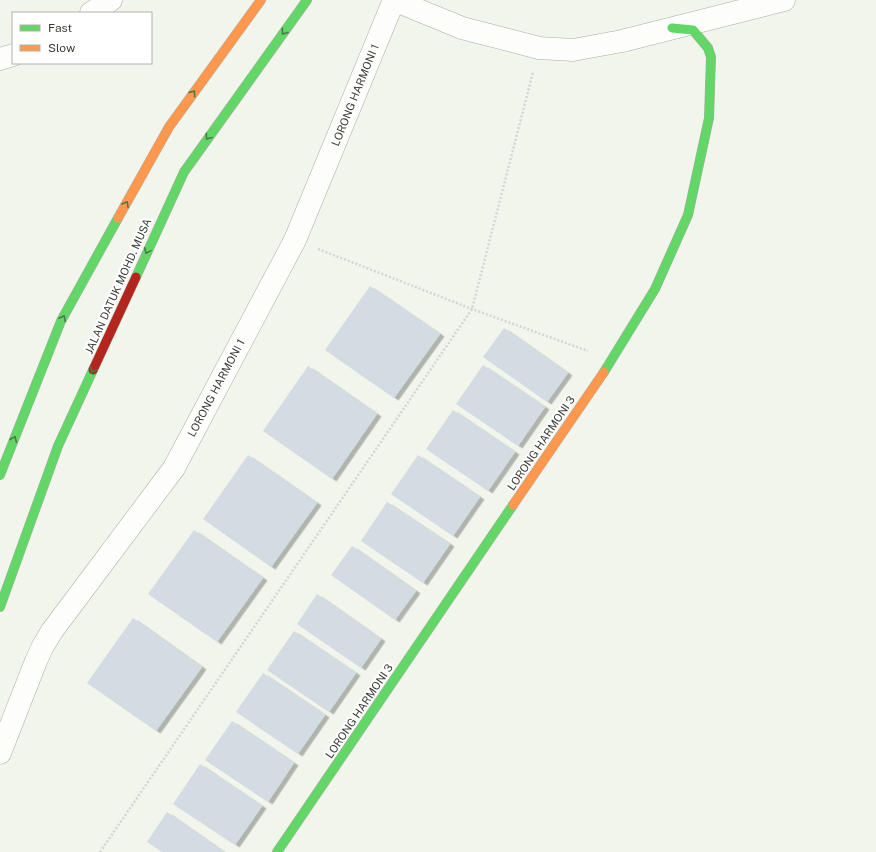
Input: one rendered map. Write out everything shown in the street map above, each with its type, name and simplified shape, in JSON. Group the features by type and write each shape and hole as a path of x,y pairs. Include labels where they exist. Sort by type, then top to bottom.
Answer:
{"main road":[{"path":"0,475 61,321 169,127 261,0"},
{"name":"JALAN DATUK MOHD. MUSA","path":"0,607 58,446 184,172 307,0"},
{"name":"LORONG HARMONI 3","path":"277,852 612,360 656,289 688,215 710,118 711,57 708,48 693,30 672,28"}],"street":[{"path":"93,12 111,0"},
{"path":"394,0 462,28 539,48 573,50 622,41 784,0"},
{"name":"LORONG HARMONI 1","path":"0,753 36,661 52,630 174,468 295,240 394,0"},
{"path":"0,59 12,55"}],"path":[{"path":"100,852 472,309 539,48"},
{"path":"295,240 472,309 612,360"}],"building":[{"path":"370,286 440,334 394,398 325,350"},
{"path":"504,328 568,373 547,402 483,357"},
{"path":"483,365 545,407 518,446 456,404"},
{"path":"308,366 377,414 332,479 263,431"},
{"path":"453,410 515,452 488,491 426,449"},
{"path":"248,455 317,503 271,567 203,519"},
{"path":"418,455 480,497 453,536 391,494"},
{"path":"387,502 450,544 423,583 361,541"},
{"path":"194,530 263,578 217,642 148,594"},
{"path":"352,546 416,591 395,620 331,575"},
{"path":"317,594 381,639 361,668 297,624"},
{"path":"133,618 202,667 156,731 87,683"},
{"path":"294,631 356,673 329,712 267,670"},
{"path":"263,673 325,715 298,754 236,712"},
{"path":"232,721 294,763 268,802 205,760"},
{"path":"200,764 262,806 235,845 173,804"},
{"path":"167,812 224,852 162,852 147,842"}],"traffic: fast":[{"path":"136,277 184,172 307,0"},
{"path":"604,372 655,289 688,215 709,118 711,57 708,48 693,30 672,28"},
{"path":"0,475 61,321 118,218"},
{"path":"0,607 58,446 93,370"},
{"path":"277,852 513,505"}],"traffic: slow":[{"path":"118,218 169,127 261,0"},
{"path":"513,505 604,372"}],"traffic: jam":[{"path":"93,370 136,277"}]}
